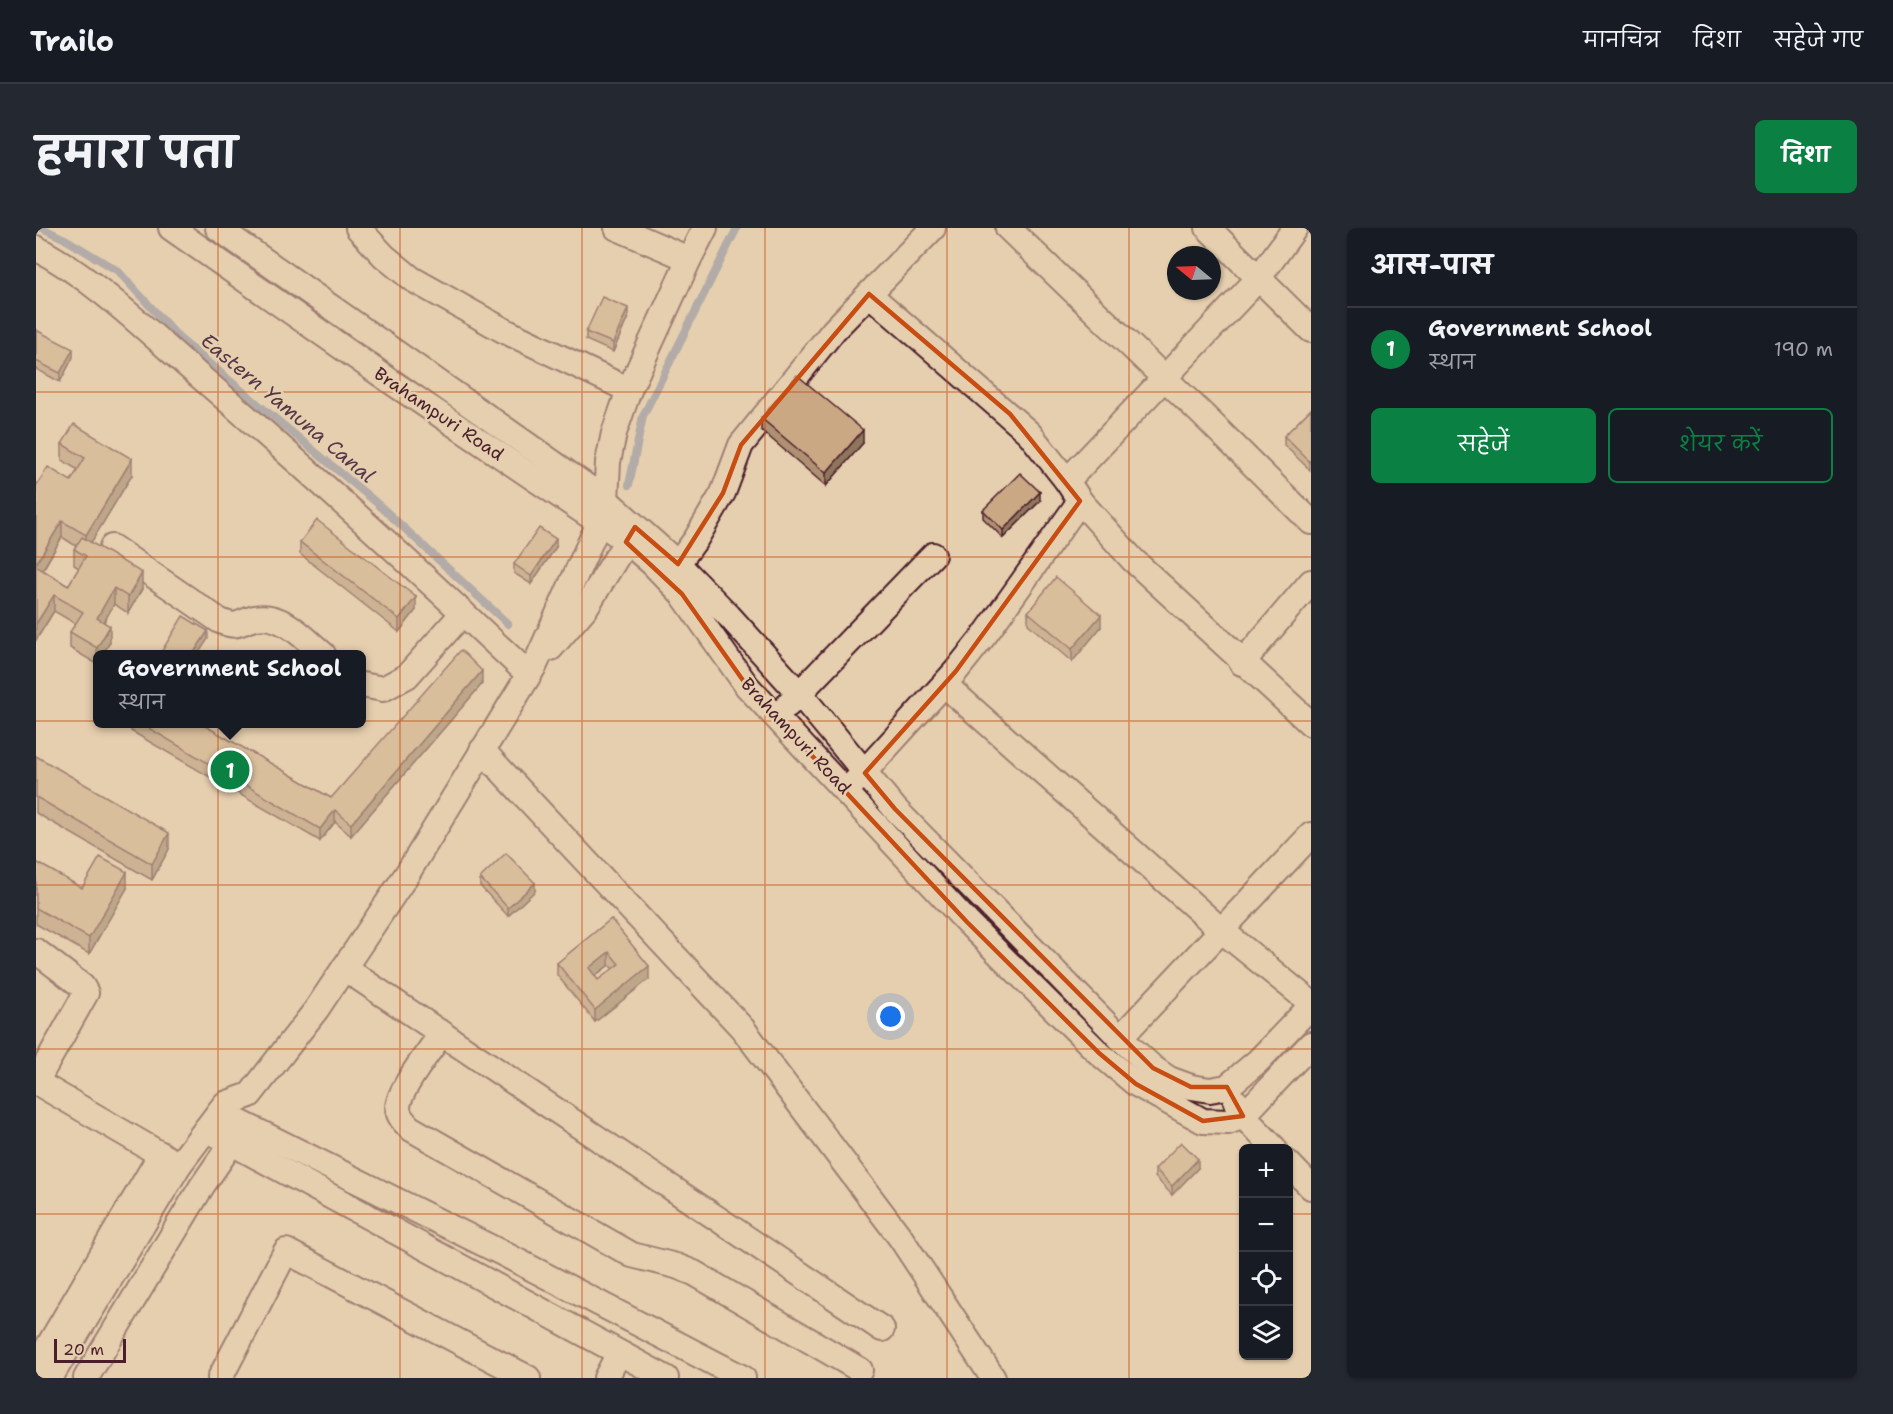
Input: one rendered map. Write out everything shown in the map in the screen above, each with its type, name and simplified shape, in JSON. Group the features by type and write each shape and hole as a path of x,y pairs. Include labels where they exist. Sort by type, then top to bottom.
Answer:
{"street":[{"name":"Brahampuri Road","path":"171,228 396,385 603,512"},
{"name":"Brahampuri Road","path":"218,228 603,512 729,616 799,694 895,809 1120,1038 1153,1068 1170,1079 1191,1087 1210,1090 1227,1087"},
{"path":"358,228 384,256 412,279 503,330 629,390"},
{"path":"617,228 689,259"},
{"path":"36,1367 170,1159 212,1121 225,1104 250,1095 316,1010 407,874 531,670 603,512 608,462 614,433 629,390 705,228"},
{"path":"672,571 696,539 723,493 741,445 827,339 933,228"},
{"path":"1008,228 1311,522"},
{"path":"1208,228 1311,330"},
{"path":"1067,481 1258,279 1295,228"},
{"path":"40,258 103,294 238,409 463,613 531,670"},
{"path":"869,294 1010,414 1029,433 1080,501 1133,560 1242,663 1311,724"},
{"path":"846,791 945,685 987,632 1080,501"},
{"path":"531,670 557,643 586,607 631,535"},
{"path":"112,547 220,621 231,626 256,618 271,618 285,623 318,650"},
{"path":"776,717 933,555"},
{"name":"Brahampuri Road","path":"672,571 682,594 747,686 967,922 1099,1053 1136,1084 1203,1121 1228,1122 1243,1116"},
{"path":"1242,663 1311,582"},
{"path":"366,686 383,689 407,676 463,613"},
{"path":"945,685 1221,930 1311,1004 1258,1061 1227,1087 1243,1116 1269,1144"},
{"path":"482,750 744,1029 900,1237 993,1378"},
{"path":"1120,1038 1311,835"},
{"path":"36,951 82,986 86,997 36,1082 170,1159"},
{"path":"344,968 882,1329"},
{"path":"442,1033 402,1091 398,1107 400,1117 410,1128 632,1255 676,1266 693,1273 860,1370"},
{"path":"1243,1116 1311,1044"},
{"path":"86,1378 202,1186 245,1124 249,1117 250,1095"},
{"path":"212,1121 245,1124 743,1378"},
{"path":"212,1121 231,1144 666,1378"},
{"path":"50,1378 170,1159"},
{"path":"1293,1168 1311,1187"},
{"path":"220,1378 286,1251 528,1378"},
{"path":"606,1378 619,1353"}],"highlighted area":[{"path":"869,294 1010,414 1080,501 956,671 865,773 895,809 1153,1068 1191,1087 1227,1087 1243,1116 1203,1121 1136,1084 1099,1053 967,922 747,686 682,594 626,542 635,527 678,564 723,493 741,445"}],"building":[{"path":"602,297 628,308 613,343 586,332"},
{"path":"36,330 73,349 60,373 36,361"},
{"path":"797,375 863,430 826,473 761,418"},
{"path":"1311,409 1311,461 1310,462 1284,436"},
{"path":"74,424 132,459 86,535 62,521 36,564 36,486 48,467 71,481 85,458 62,444"},
{"path":"1020,473 1040,492 1003,530 983,510"},
{"path":"317,520 416,597 399,619 300,542"},
{"path":"539,528 556,539 531,576 514,564"},
{"path":"82,537 142,573 128,597 114,588 97,618 110,626 97,648 70,632 83,612 54,595 36,624 36,566 68,586 86,556 74,549"},
{"path":"1056,577 1101,615 1072,649 1028,612"},
{"path":"183,616 208,631 196,650 162,650"},
{"path":"461,650 482,671 351,824 335,810 320,829 148,728 209,728 331,798"},
{"path":"36,756 169,833 152,864 36,797"},
{"path":"506,853 535,883 508,908 480,878"},
{"path":"100,857 127,872 89,938 36,908 36,862 82,888"},
{"path":"611,919 649,966 595,1010 557,963","holes":["609,952 619,964 598,980 589,968"]},
{"path":"1181,1142 1198,1159 1172,1186 1155,1169"}],"waterway":[{"name":"Eastern Yamuna Canal","path":"42,228 118,271 180,339 378,504 508,624"},
{"path":"629,485 643,416 737,228"}],"place":[{"name":"Government School","path":"230,770"}]}
